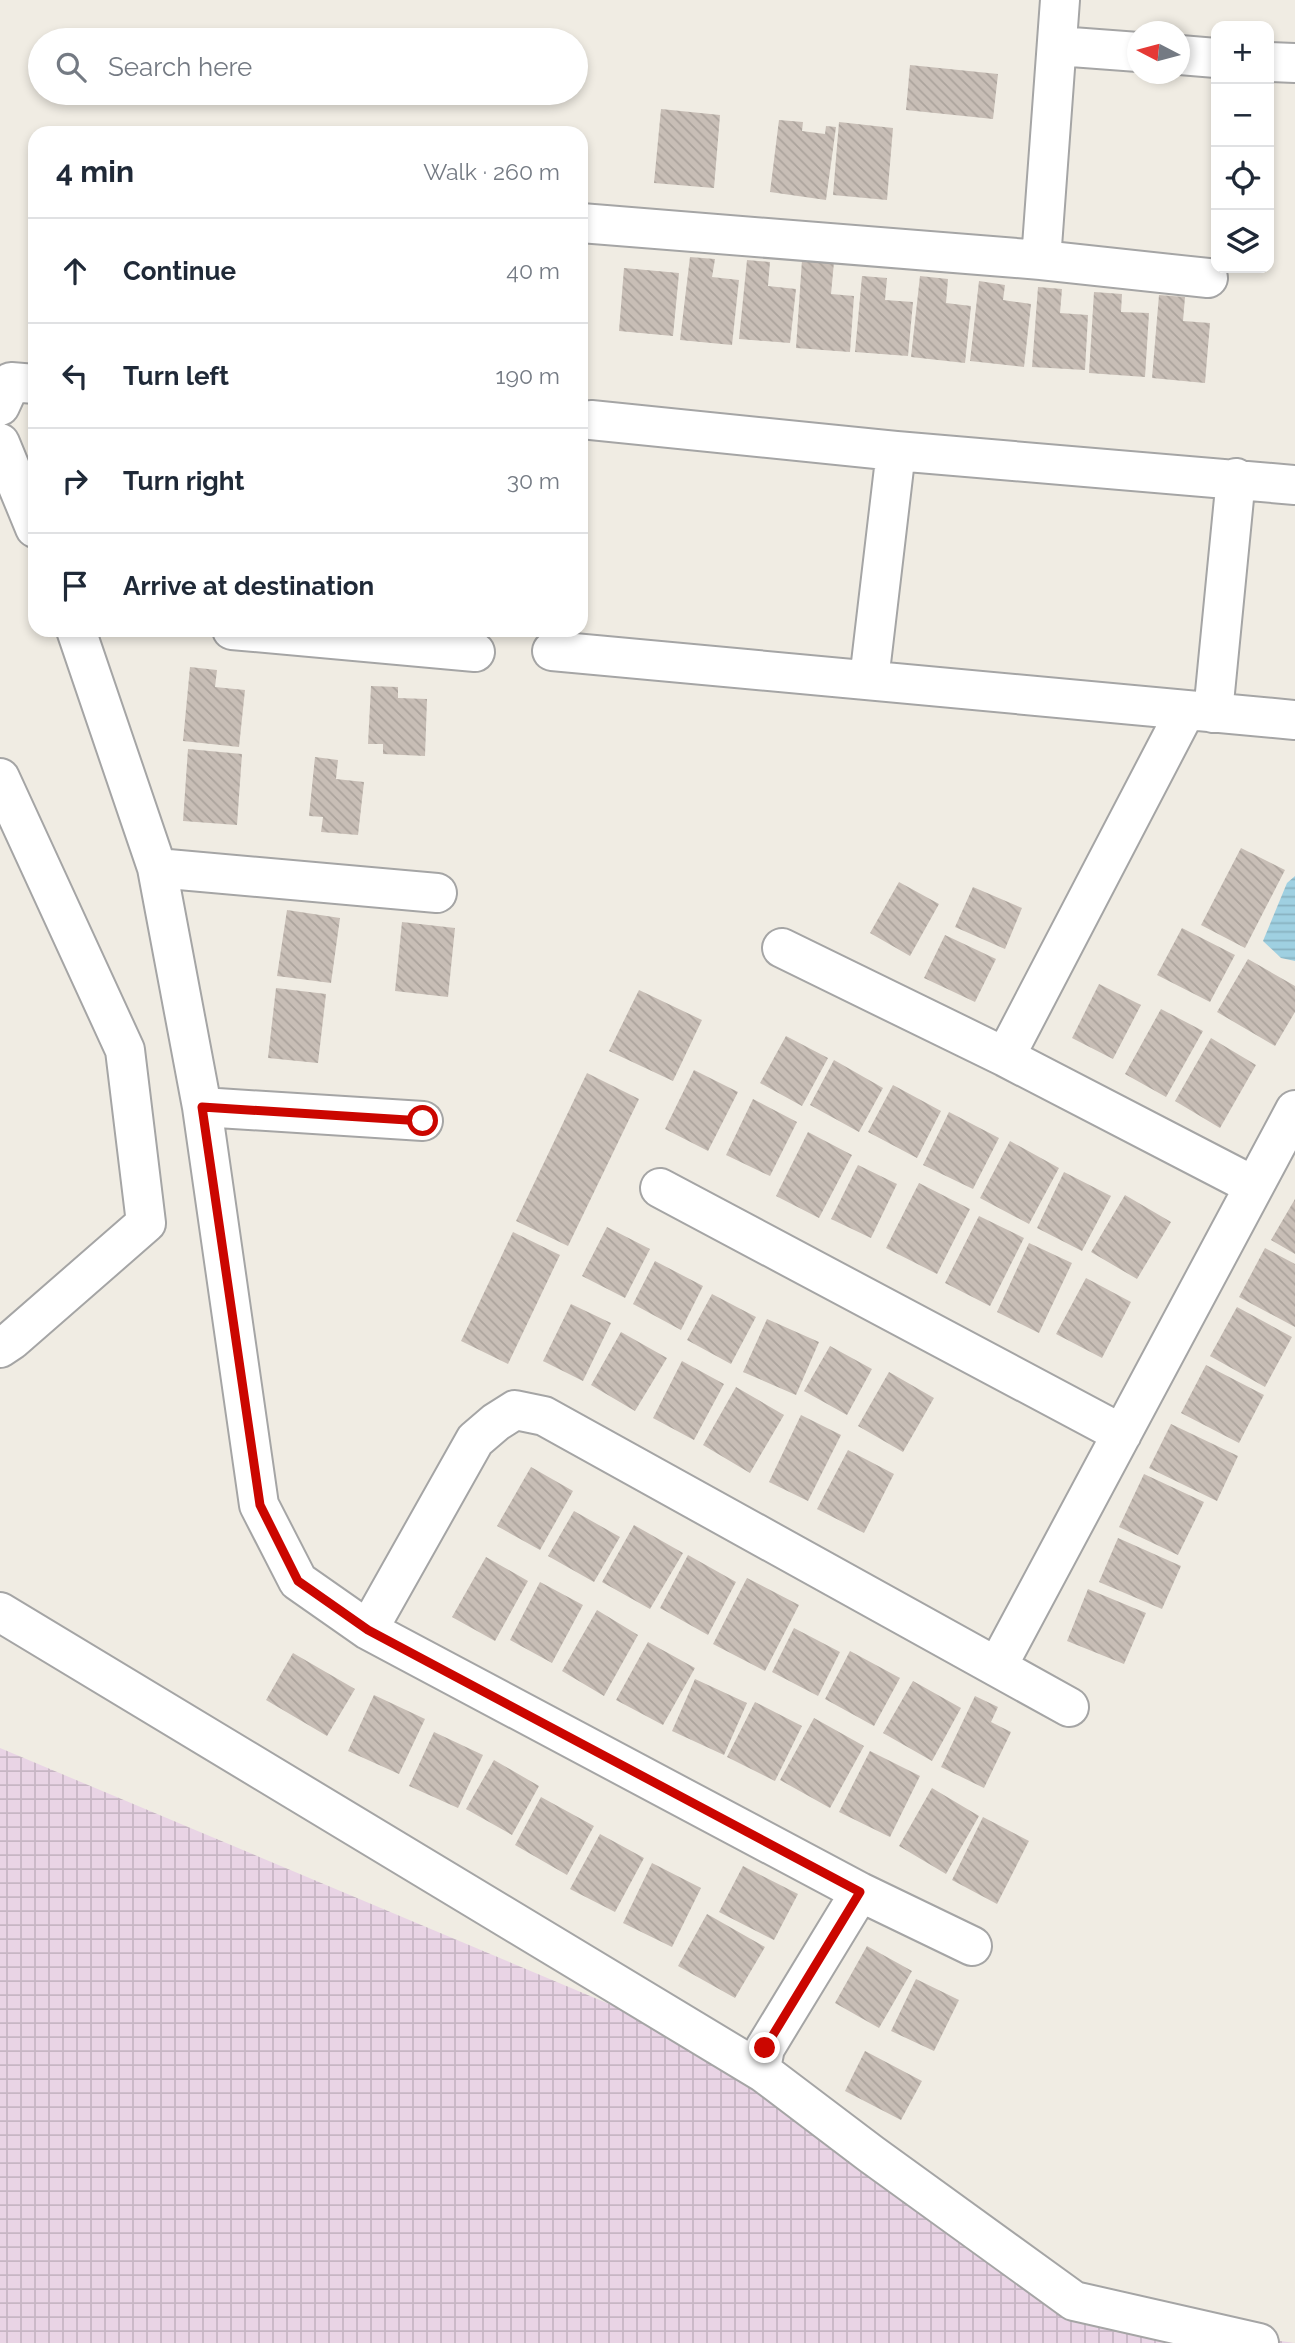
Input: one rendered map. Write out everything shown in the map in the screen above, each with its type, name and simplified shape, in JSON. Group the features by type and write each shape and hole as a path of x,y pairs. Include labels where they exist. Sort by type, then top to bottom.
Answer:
{"street":[{"path":"1041,260 1060,0"},
{"path":"1058,46 1127,51"},
{"path":"1190,56 1211,58"},
{"path":"1274,61 1295,63"},
{"path":"588,224 1041,260 1208,278"},
{"path":"0,406 11,382 28,383"},
{"path":"591,420 896,451 1295,485"},
{"path":"0,443 28,511"},
{"path":"869,680 896,451"},
{"path":"1005,1057 1199,711 1236,478"},
{"path":"78,637 157,867 202,1107 260,1505 298,1581 368,1630 860,1892 972,1946"},
{"path":"309,637 475,652"},
{"path":"552,651 1295,720"},
{"path":"0,778 125,1050 146,1223 0,1348"},
{"path":"157,867 437,893"},
{"path":"782,948 1005,1057 1254,1186"},
{"path":"202,1107 423,1121"},
{"path":"997,1667 1295,1111"},
{"path":"660,1188 1122,1434"},
{"path":"368,1630 475,1440 515,1410 544,1416 1069,1707"},
{"path":"0,1612 765,2073 871,2154 1074,2301 1259,2343"},
{"path":"765,2073 762,2063 765,2048 860,1892"}],"shaded area":[{"path":"0,1748 702,2043 1074,2311 1295,2343 0,2343"}],"water":[{"path":"1295,876 1295,961 1281,958 1263,941 1287,883"}],"building":[{"path":"910,65 998,74 993,119 906,110"},
{"path":"661,109 720,115 714,188 654,183"},
{"path":"779,120 803,122 802,131 825,134 826,126 836,127 826,200 770,192"},
{"path":"839,122 893,128 887,200 833,195"},
{"path":"690,257 715,259 712,277 739,280 732,345 680,340"},
{"path":"747,260 770,262 768,286 796,289 790,343 739,339"},
{"path":"802,260 834,262 831,294 854,296 850,352 796,348"},
{"path":"624,268 679,273 673,336 619,331"},
{"path":"862,276 887,278 885,300 913,302 908,356 855,352"},
{"path":"920,276 948,279 946,303 971,306 965,363 911,357"},
{"path":"979,281 1005,285 1003,300 1031,304 1024,367 970,361"},
{"path":"1038,287 1062,289 1060,313 1088,315 1085,370 1032,367"},
{"path":"1094,292 1122,294 1121,312 1149,313 1145,377 1089,373"},
{"path":"1159,295 1185,297 1183,321 1210,323 1205,383 1152,378"},
{"path":"190,667 217,670 215,687 245,690 239,747 183,741"},
{"path":"371,686 398,687 398,698 427,699 425,756 383,754 383,744 368,744"},
{"path":"188,749 242,754 237,825 183,821"},
{"path":"315,757 338,760 336,779 364,782 358,835 321,832 323,817 309,816"},
{"path":"1241,848 1285,870 1245,948 1201,925"},
{"path":"899,882 939,904 910,956 870,933"},
{"path":"973,887 1022,908 1005,949 955,927"},
{"path":"287,910 340,918 331,983 277,976"},
{"path":"402,922 455,928 448,997 395,991"},
{"path":"1182,928 1235,955 1210,1002 1157,975"},
{"path":"945,935 996,959 975,1002 924,978"},
{"path":"1248,959 1295,986 1295,1012 1275,1046 1217,1012"},
{"path":"1099,984 1141,1005 1113,1059 1072,1038"},
{"path":"276,988 326,994 318,1063 268,1058"},
{"path":"639,990 702,1020 673,1081 609,1051"},
{"path":"1161,1009 1203,1031 1166,1097 1125,1074"},
{"path":"786,1036 828,1058 802,1106 760,1083"},
{"path":"1211,1038 1256,1065 1220,1128 1175,1101"},
{"path":"834,1060 883,1088 859,1132 810,1105"},
{"path":"694,1070 738,1092 708,1151 665,1129"},
{"path":"587,1073 639,1099 568,1246 516,1221"},
{"path":"893,1085 941,1111 917,1158 868,1132"},
{"path":"753,1099 797,1122 770,1176 726,1155"},
{"path":"949,1112 999,1138 973,1189 923,1165"},
{"path":"808,1132 852,1155 819,1218 776,1196"},
{"path":"1010,1141 1059,1168 1029,1224 980,1198"},
{"path":"858,1165 897,1184 871,1238 831,1219"},
{"path":"1064,1172 1111,1196 1082,1251 1037,1228"},
{"path":"919,1183 970,1209 937,1274 886,1248"},
{"path":"1125,1195 1171,1222 1137,1279 1091,1252"},
{"path":"1295,1199 1295,1254 1271,1240"},
{"path":"979,1216 1024,1238 990,1306 945,1283"},
{"path":"607,1227 650,1249 625,1298 582,1276"},
{"path":"513,1232 560,1255 508,1364 461,1341"},
{"path":"1029,1243 1072,1263 1039,1333 997,1312"},
{"path":"1265,1248 1295,1264 1295,1327 1239,1297"},
{"path":"655,1261 703,1286 681,1330 633,1304"},
{"path":"1086,1278 1131,1302 1102,1358 1056,1334"},
{"path":"712,1294 756,1317 731,1364 687,1340"},
{"path":"571,1304 611,1323 583,1381 543,1361"},
{"path":"1237,1307 1292,1337 1265,1387 1210,1356"},
{"path":"767,1319 819,1342 796,1395 743,1372"},
{"path":"621,1332 667,1358 635,1411 591,1385"},
{"path":"830,1346 872,1369 847,1415 804,1391"},
{"path":"682,1361 724,1384 694,1440 653,1418"},
{"path":"1206,1365 1264,1395 1239,1443 1181,1413"},
{"path":"889,1372 934,1398 903,1452 858,1426"},
{"path":"736,1387 784,1415 750,1473 703,1445"},
{"path":"801,1415 841,1435 808,1501 769,1482"},
{"path":"1171,1424 1238,1456 1217,1501 1149,1468"},
{"path":"848,1450 894,1474 864,1533 817,1509"},
{"path":"531,1467 573,1491 540,1550 497,1526"},
{"path":"1144,1474 1204,1502 1178,1555 1119,1527"},
{"path":"574,1511 620,1537 594,1582 548,1556"},
{"path":"634,1525 683,1553 650,1609 602,1582"},
{"path":"1118,1538 1181,1566 1162,1609 1099,1582"},
{"path":"688,1555 736,1582 708,1635 660,1608"},
{"path":"486,1557 528,1581 495,1641 452,1617"},
{"path":"747,1578 799,1605 765,1671 713,1644"},
{"path":"540,1582 583,1605 552,1663 510,1640"},
{"path":"1088,1589 1146,1613 1124,1664 1067,1641"},
{"path":"597,1610 638,1635 604,1696 562,1671"},
{"path":"794,1628 840,1652 818,1696 772,1672"},
{"path":"648,1642 695,1668 663,1725 616,1700"},
{"path":"850,1651 900,1678 874,1726 825,1699"},
{"path":"293,1653 355,1689 327,1736 266,1700"},
{"path":"695,1679 747,1703 724,1755 672,1731"},
{"path":"913,1681 961,1708 932,1761 883,1733"},
{"path":"374,1695 425,1719 399,1774 348,1751"},
{"path":"975,1696 998,1707 991,1722 1011,1732 984,1788 941,1767"},
{"path":"755,1702 802,1726 775,1781 727,1757"},
{"path":"814,1718 864,1746 830,1808 780,1780"},
{"path":"434,1732 483,1755 458,1808 409,1786"},
{"path":"870,1751 920,1776 890,1837 839,1812"},
{"path":"494,1760 539,1786 512,1835 466,1809"},
{"path":"932,1788 979,1816 946,1874 899,1846"},
{"path":"541,1797 594,1826 567,1875 515,1845"},
{"path":"983,1817 1029,1841 997,1904 952,1880"},
{"path":"600,1834 644,1858 615,1912 570,1889"},
{"path":"652,1863 701,1888 672,1947 623,1923"},
{"path":"743,1866 798,1894 774,1940 719,1912"},
{"path":"707,1914 765,1947 735,1998 678,1966"},
{"path":"867,1946 912,1971 879,2028 835,2003"},
{"path":"916,1979 959,2000 934,2051 891,2031"},
{"path":"865,2051 922,2081 901,2120 845,2091"}],"route":[{"path":"423,1121 202,1107 260,1505 298,1581 368,1630 860,1892 765,2048"}]}
